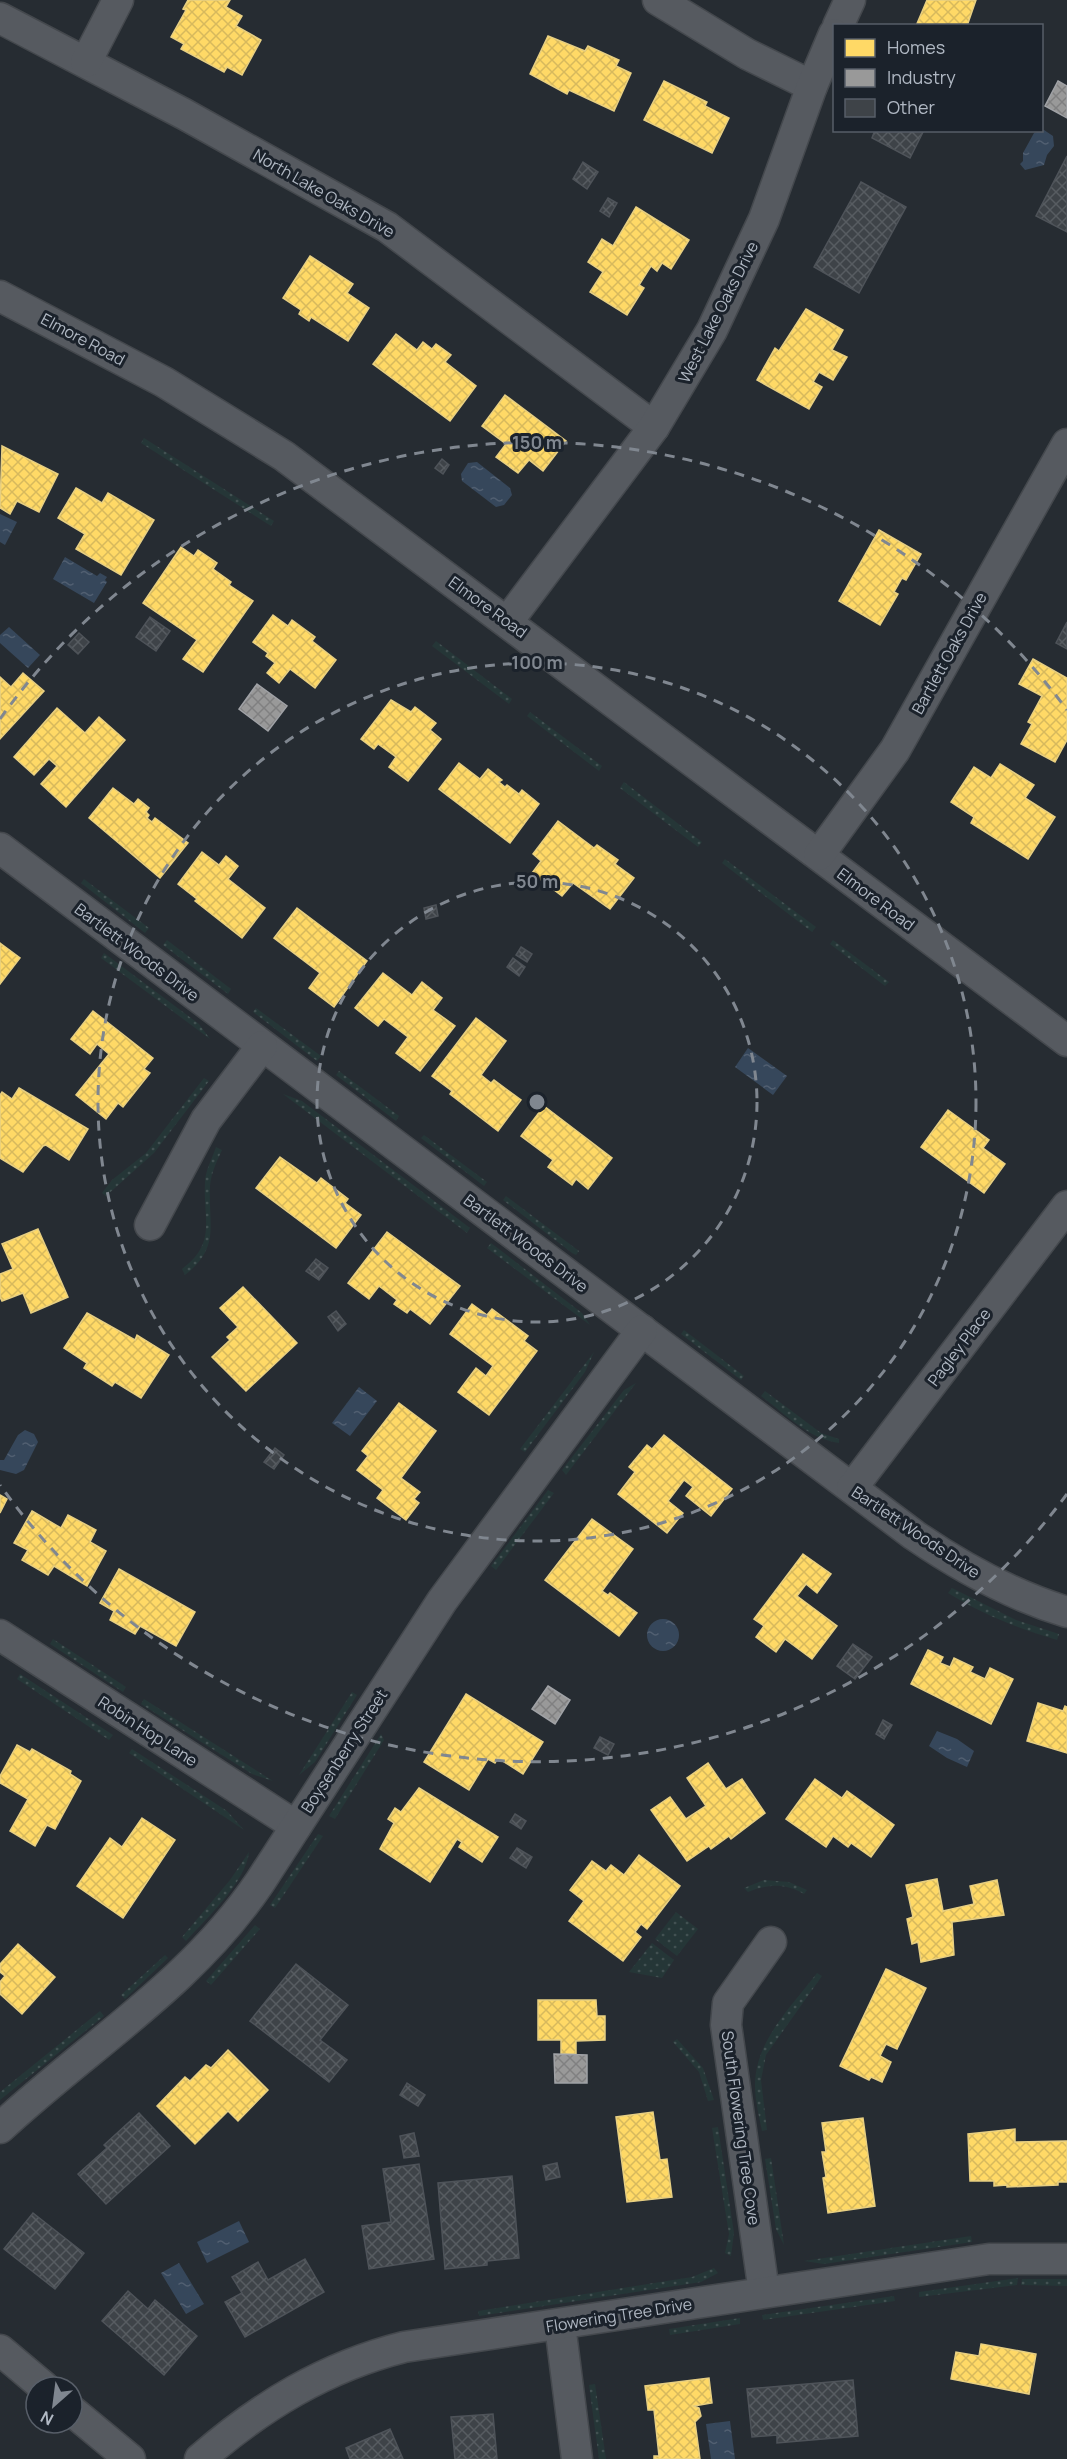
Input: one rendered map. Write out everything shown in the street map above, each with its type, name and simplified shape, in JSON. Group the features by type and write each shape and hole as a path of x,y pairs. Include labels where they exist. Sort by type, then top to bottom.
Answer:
{"street":[{"path":"86,62 118,0"},
{"path":"658,0 747,54 812,86"},
{"path":"839,24 850,0"},
{"name":"North Lake Oaks Drive","path":"0,18 86,62 387,227 654,427"},
{"name":"West Lake Oaks Drive","path":"508,621 654,427 680,387 734,285 768,209 812,86 833,35"},
{"name":"Elmore Road","path":"0,296 164,382 249,432 508,621 1067,1041"},
{"name":"Bartlett Oaks Drive","path":"819,855 895,750 1067,444"},
{"name":"Bartlett Woods Drive","path":"0,848 852,1488 954,1562 1002,1588 1067,1612"},
{"path":"150,1225 201,1127 262,1046"},
{"name":"Pagley Place","path":"852,1488 1067,1206"},
{"name":"Boysenberry Street","path":"0,2128 33,2097 97,2048 189,1969 247,1901 469,1562 642,1330"},
{"name":"Robin Hop Lane","path":"0,1635 296,1826"},
{"name":"South Flowering Tree Cove","path":"765,2292 726,2025 729,2003 771,1942"},
{"name":"Flowering Tree Drive","path":"200,2459 244,2423 293,2390 374,2355 404,2347 989,2259 1067,2259"},
{"path":"560,2325 577,2459"},
{"path":"0,2350 30,2375"},
{"path":"84,2420 130,2459"}],"shaded area":[{"path":"144,438 274,521 271,526 141,443"},
{"path":"436,641 512,699 509,704 432,646"},
{"path":"530,712 602,766 599,771 527,716"},
{"path":"624,782 702,842 698,847 620,788"},
{"path":"725,859 816,927 812,932 722,863"},
{"path":"84,879 149,928 145,933 81,883"},
{"path":"167,940 231,989 228,994 163,945"},
{"path":"833,940 889,982 885,986 830,944"},
{"path":"104,953 199,1024 210,1039 101,958"},
{"path":"256,1008 321,1056 317,1061 253,1012"},
{"path":"339,1071 399,1116 396,1121 336,1075"},
{"path":"204,1078 209,1081 154,1153 106,1196 102,1193 112,1180 146,1153"},
{"path":"283,1094 302,1101 470,1228 467,1233"},
{"path":"424,1135 487,1182 484,1186 421,1138"},
{"path":"216,1147 222,1150 214,1167 211,1181 211,1223 208,1245 204,1255 185,1275 182,1269 200,1250 204,1240 206,1230 205,1178"},
{"path":"506,1196 579,1251 576,1255 503,1200"},
{"path":"491,1243 582,1313 590,1325 487,1248"},
{"path":"684,1330 744,1376 741,1380 681,1334"},
{"path":"594,1352 585,1372 525,1452 520,1449"},
{"path":"636,1383 566,1475 562,1470 624,1390"},
{"path":"765,1391 821,1433 839,1439 839,1443 828,1441 798,1425 761,1396"},
{"path":"548,1490 554,1493 496,1570 491,1566"},
{"path":"952,1588 1016,1620 1059,1634 1057,1640 1015,1626 974,1608 948,1593"},
{"path":"53,1639 126,1687 123,1692 50,1644"},
{"path":"20,1674 113,1735 109,1740 17,1679"},
{"path":"352,1692 357,1695 315,1762 299,1775"},
{"path":"144,1699 273,1781 252,1774 141,1704"},
{"path":"381,1734 384,1740 335,1819 329,1816"},
{"path":"132,1749 227,1811 244,1830 129,1753"},
{"path":"318,1834 323,1836 275,1908 270,1905"},
{"path":"249,1852 246,1864 233,1888 186,1941 182,1937 230,1880"},
{"path":"764,1880 789,1882 807,1890 804,1894 783,1886 762,1887 748,1892 744,1888"},
{"path":"676,1912 698,1929 677,1956 655,1939"},
{"path":"255,1925 260,1929 211,1985 206,1981"},
{"path":"652,1943 674,1960 662,1978 629,1972"},
{"path":"165,1955 168,1958 125,1999 121,1995"},
{"path":"817,1973 822,1976 766,2055 761,2080 767,2130 762,2131 755,2085 761,2054 786,2011"},
{"path":"100,2011 104,2016 0,2100 0,2092"},
{"path":"677,2039 703,2068 714,2100 708,2101 699,2072 673,2042"},
{"path":"718,2127 734,2233 731,2256 725,2253 729,2234 712,2128"},
{"path":"771,2158 784,2245 776,2229 765,2159"},
{"path":"971,2236 972,2242 824,2264 804,2261"},
{"path":"714,2268 718,2273 701,2282 479,2316 478,2311 692,2277"},
{"path":"1018,2278 1017,2285 919,2297 919,2292"},
{"path":"1022,2279 1067,2279 1067,2286 1021,2285"},
{"path":"894,2296 895,2301 763,2320 762,2315"},
{"path":"740,2318 740,2324 670,2335 669,2329"},
{"path":"595,2384 606,2459 599,2459 589,2385"}],"water":[{"path":"1043,130 1053,136 1054,146 1047,155 1044,165 1025,170 1020,164 1023,161 1023,153 1034,133"},
{"path":"477,462 510,488 512,495 504,505 496,507 462,481 461,474 468,463"},
{"path":"0,514 17,522 5,545 0,542"},
{"path":"65,557 97,576 100,573 107,577 105,580 107,582 94,603 53,579"},
{"path":"9,627 40,655 28,668 0,643 0,635"},
{"path":"748,1048 787,1076 773,1095 735,1067"},
{"path":"359,1387 377,1401 350,1436 332,1423"},
{"path":"25,1430 34,1434 38,1442 24,1470 16,1474 0,1470 0,1460 4,1460 18,1435"},
{"path":"663,1619 674,1624 679,1635 674,1646 663,1651 652,1646 647,1635 652,1624"},
{"path":"937,1731 957,1739 974,1751 967,1767 929,1746"},
{"path":"239,2221 249,2242 207,2263 197,2242"},
{"path":"179,2263 204,2304 186,2314 161,2273"},
{"path":"730,2421 735,2459 711,2459 706,2424"}],"building: Homes":[{"path":"188,0 230,0 226,7 242,16 236,26 261,40 242,75 227,67 224,72 181,49 184,44 171,37 186,10 183,9"},
{"path":"927,0 976,0 968,24 917,24"},
{"path":"548,36 585,51 588,46 619,60 616,66 631,73 614,111 569,90 567,94 530,74"},
{"path":"664,81 707,102 705,106 729,118 712,153 644,120"},
{"path":"636,207 689,240 671,269 662,263 657,271 651,266 639,285 644,288 627,315 590,292 603,272 588,262 602,239 613,246"},
{"path":"310,256 353,284 347,293 369,308 348,341 311,317 309,321 299,314 301,310 283,298"},
{"path":"806,309 843,330 832,350 847,357 833,380 819,372 813,382 822,387 809,409 757,380 775,348 779,351"},
{"path":"396,334 417,350 423,342 432,349 436,344 451,355 445,362 476,386 450,421 373,364"},
{"path":"505,395 566,441 543,471 529,460 518,473 496,457 506,444 482,426"},
{"path":"2,446 58,474 39,512 17,501 10,514 0,508"},
{"path":"76,488 102,503 108,493 154,520 121,575 76,549 85,534 58,518"},
{"path":"879,530 921,554 906,580 902,578 894,592 898,594 880,625 839,601"},
{"path":"181,547 194,556 198,550 217,563 213,569 231,582 229,585 253,601 203,672 183,659 197,640 143,603"},
{"path":"273,615 288,626 292,620 315,637 312,641 336,660 315,688 290,669 279,683 267,673 275,663 266,656 268,653 253,642"},
{"path":"1033,659 1067,678 1067,740 1055,762 1021,744 1032,724 1028,722 1042,696 1019,684"},
{"path":"23,673 44,691 0,739 0,677 11,687"},
{"path":"391,700 411,712 415,707 436,723 430,730 441,739 408,781 389,767 396,757 378,744 374,749 361,739"},
{"path":"57,708 85,733 99,717 125,740 66,807 41,784 57,766 49,759 34,775 14,757"},
{"path":"459,763 480,779 488,769 502,780 499,782 505,787 507,785 519,794 522,790 539,804 510,843 439,789"},
{"path":"1000,764 1034,785 1025,798 1055,817 1028,859 971,823 974,817 951,802 974,767 991,778"},
{"path":"113,788 134,804 138,799 149,808 146,812 149,815 147,818 152,822 155,818 188,843 160,878 89,818"},
{"path":"558,821 594,848 597,845 618,860 615,864 634,878 610,909 573,883 562,896 532,873 541,861 533,854"},
{"path":"202,852 219,865 226,856 238,866 228,879 265,908 242,938 195,901 197,899 178,884"},
{"path":"297,908 367,961 334,1007 309,988 320,973 274,938"},
{"path":"0,943 20,958 0,984"},
{"path":"383,973 412,995 422,982 442,998 433,1010 455,1026 420,1071 396,1053 408,1037 384,1019 378,1026 355,1008"},
{"path":"93,1011 153,1058 144,1069 150,1073 123,1107 118,1103 106,1119 76,1095 109,1054 97,1044 90,1054 71,1039"},
{"path":"476,1018 506,1041 481,1075 491,1083 494,1080 521,1100 498,1131 450,1094 452,1091 432,1076"},
{"path":"19,1088 88,1129 69,1160 46,1145 23,1172 0,1158 0,1095 2,1092 12,1099"},
{"path":"544,1106 612,1158 588,1189 576,1179 572,1185 548,1167 553,1160 521,1136"},
{"path":"948,1110 989,1140 983,1148 1005,1164 984,1193 921,1147"},
{"path":"280,1157 317,1183 321,1178 348,1199 345,1203 361,1215 336,1248 256,1188"},
{"path":"38,1229 68,1297 31,1313 23,1293 2,1301 0,1297 0,1274 13,1269 2,1244"},
{"path":"387,1232 460,1286 430,1324 410,1309 407,1313 394,1304 397,1300 379,1286 369,1299 348,1283"},
{"path":"243,1287 297,1343 246,1391 212,1357 230,1340 227,1337 238,1327 220,1308"},
{"path":"472,1304 487,1315 492,1309 528,1336 524,1341 537,1351 489,1415 458,1392 476,1368 486,1376 493,1366 450,1334"},
{"path":"87,1313 135,1340 137,1335 169,1355 141,1398 115,1382 112,1386 84,1368 87,1363 64,1348"},
{"path":"399,1403 436,1431 401,1478 420,1492 414,1499 419,1503 406,1520 377,1498 383,1490 357,1470 368,1456 362,1451"},
{"path":"664,1435 732,1489 711,1516 686,1496 693,1487 684,1480 668,1501 683,1513 667,1533 618,1494 635,1472 629,1467 647,1445 652,1449"},
{"path":"0,1495 7,1499 0,1513"},
{"path":"32,1511 61,1528 68,1515 96,1530 90,1542 106,1551 87,1586 54,1566 48,1575 22,1560 28,1550 14,1543"},
{"path":"592,1519 633,1549 602,1591 608,1595 610,1593 637,1613 619,1636 545,1580"},
{"path":"803,1554 831,1574 817,1593 806,1584 797,1596 837,1626 812,1659 785,1639 776,1652 756,1637 764,1626 754,1619"},
{"path":"119,1569 195,1612 176,1646 140,1626 135,1634 110,1620 114,1611 100,1603"},
{"path":"928,1650 943,1657 940,1663 950,1667 954,1658 973,1667 970,1672 985,1679 990,1668 1013,1679 991,1724 911,1684"},
{"path":"466,1694 543,1742 523,1774 498,1758 495,1763 488,1759 469,1790 424,1762"},
{"path":"1038,1703 1063,1711 1065,1706 1067,1707 1067,1753 1027,1741"},
{"path":"17,1745 30,1752 32,1749 71,1771 70,1774 81,1781 55,1829 47,1825 35,1846 10,1831 28,1799 0,1783 0,1776"},
{"path":"708,1763 726,1789 742,1779 765,1813 731,1839 729,1836 711,1849 709,1846 687,1861 651,1810 670,1797 686,1819 706,1806 687,1778"},
{"path":"815,1779 842,1798 847,1791 894,1825 871,1857 851,1843 848,1847 833,1836 826,1847 786,1819"},
{"path":"419,1788 498,1837 482,1862 459,1847 462,1842 457,1839 430,1882 380,1849 394,1823 388,1819 395,1808 401,1812"},
{"path":"142,1818 175,1840 123,1918 77,1886 110,1838 122,1847"},
{"path":"639,1855 680,1886 647,1929 641,1924 635,1932 641,1937 623,1961 569,1921 584,1901 570,1890 592,1861 606,1871 611,1865 624,1875"},
{"path":"937,1879 943,1911 974,1904 970,1886 997,1880 1004,1915 952,1922 954,1955 921,1962 918,1942 912,1944 907,1919 913,1917 906,1885"},
{"path":"18,1944 55,1977 22,2014 0,1994 0,1982 5,1976 0,1972 0,1964"},
{"path":"886,1969 926,1988 897,2049 886,2044 880,2056 891,2062 882,2082 871,2077 869,2080 840,2066"},
{"path":"538,2000 596,2000 597,2016 605,2016 605,2040 576,2041 576,2054 561,2054 561,2040 538,2040"},
{"path":"228,2050 268,2090 238,2121 228,2111 195,2144 157,2106 185,2077 190,2081 206,2065 211,2068"},
{"path":"653,2112 660,2160 667,2159 672,2197 627,2202 616,2117"},
{"path":"863,2118 875,2206 828,2213 823,2178 826,2177 822,2152 826,2152 822,2123"},
{"path":"1015,2129 1015,2142 1067,2141 1067,2182 1058,2182 1058,2185 1007,2187 1007,2185 994,2186 994,2181 970,2181 968,2134"},
{"path":"981,2344 1036,2354 1029,2394 951,2379 956,2352 979,2356"},
{"path":"709,2378 712,2403 694,2406 699,2408 701,2416 695,2422 700,2459 654,2459 654,2456 659,2456 654,2410 648,2410 645,2386"}],"building: Industry":[{"path":"1058,81 1067,86 1067,118 1045,106"},
{"path":"257,684 287,706 268,731 239,709"},
{"path":"548,1686 570,1700 555,1724 532,1709"},
{"path":"554,2054 587,2055 587,2083 555,2083"}],"building: Other":[{"path":"874,132 923,132 910,158 872,138"},
{"path":"1067,156 1067,232 1036,216"},
{"path":"583,162 598,172 587,189 573,179"},
{"path":"861,182 906,207 859,293 814,267"},
{"path":"608,198 617,203 609,217 600,211"},
{"path":"442,459 449,465 443,474 435,468"},
{"path":"150,617 170,631 156,651 136,637"},
{"path":"1067,622 1067,649 1056,643"},
{"path":"79,633 89,642 78,654 68,645"},
{"path":"436,905 438,916 426,919 424,908"},
{"path":"521,947 532,954 527,962 516,955"},
{"path":"513,958 525,967 519,976 507,967"},
{"path":"316,1259 328,1268 319,1280 306,1271"},
{"path":"336,1311 346,1324 338,1331 328,1317"},
{"path":"275,1448 284,1455 274,1469 264,1462"},
{"path":"853,1644 872,1657 855,1679 837,1666"},
{"path":"883,1720 892,1725 884,1739 876,1734"},
{"path":"600,1737 614,1744 608,1755 594,1748"},
{"path":"515,1814 526,1821 521,1829 510,1822"},
{"path":"517,1848 532,1857 526,1868 510,1858"},
{"path":"296,1964 348,2005 320,2040 347,2060 329,2082 250,2021"},
{"path":"407,2083 425,2095 418,2106 400,2095"},
{"path":"139,2113 170,2146 106,2204 78,2174 107,2148 104,2145"},
{"path":"414,2133 419,2156 404,2158 400,2136"},
{"path":"557,2163 560,2177 546,2180 543,2166"},
{"path":"419,2164 434,2259 369,2269 362,2226 391,2222 383,2169"},
{"path":"512,2176 519,2258 487,2261 487,2265 445,2269 438,2183"},
{"path":"33,2213 84,2253 55,2289 4,2249"},
{"path":"305,2259 324,2292 245,2337 225,2302 242,2293 232,2277 258,2262 268,2280"},
{"path":"128,2291 148,2309 155,2300 197,2336 164,2375 102,2321"},
{"path":"853,2380 858,2436 777,2443 777,2435 752,2437 747,2389"},
{"path":"493,2414 497,2459 455,2459 451,2417"},
{"path":"390,2429 403,2459 350,2459 346,2448"}]}
